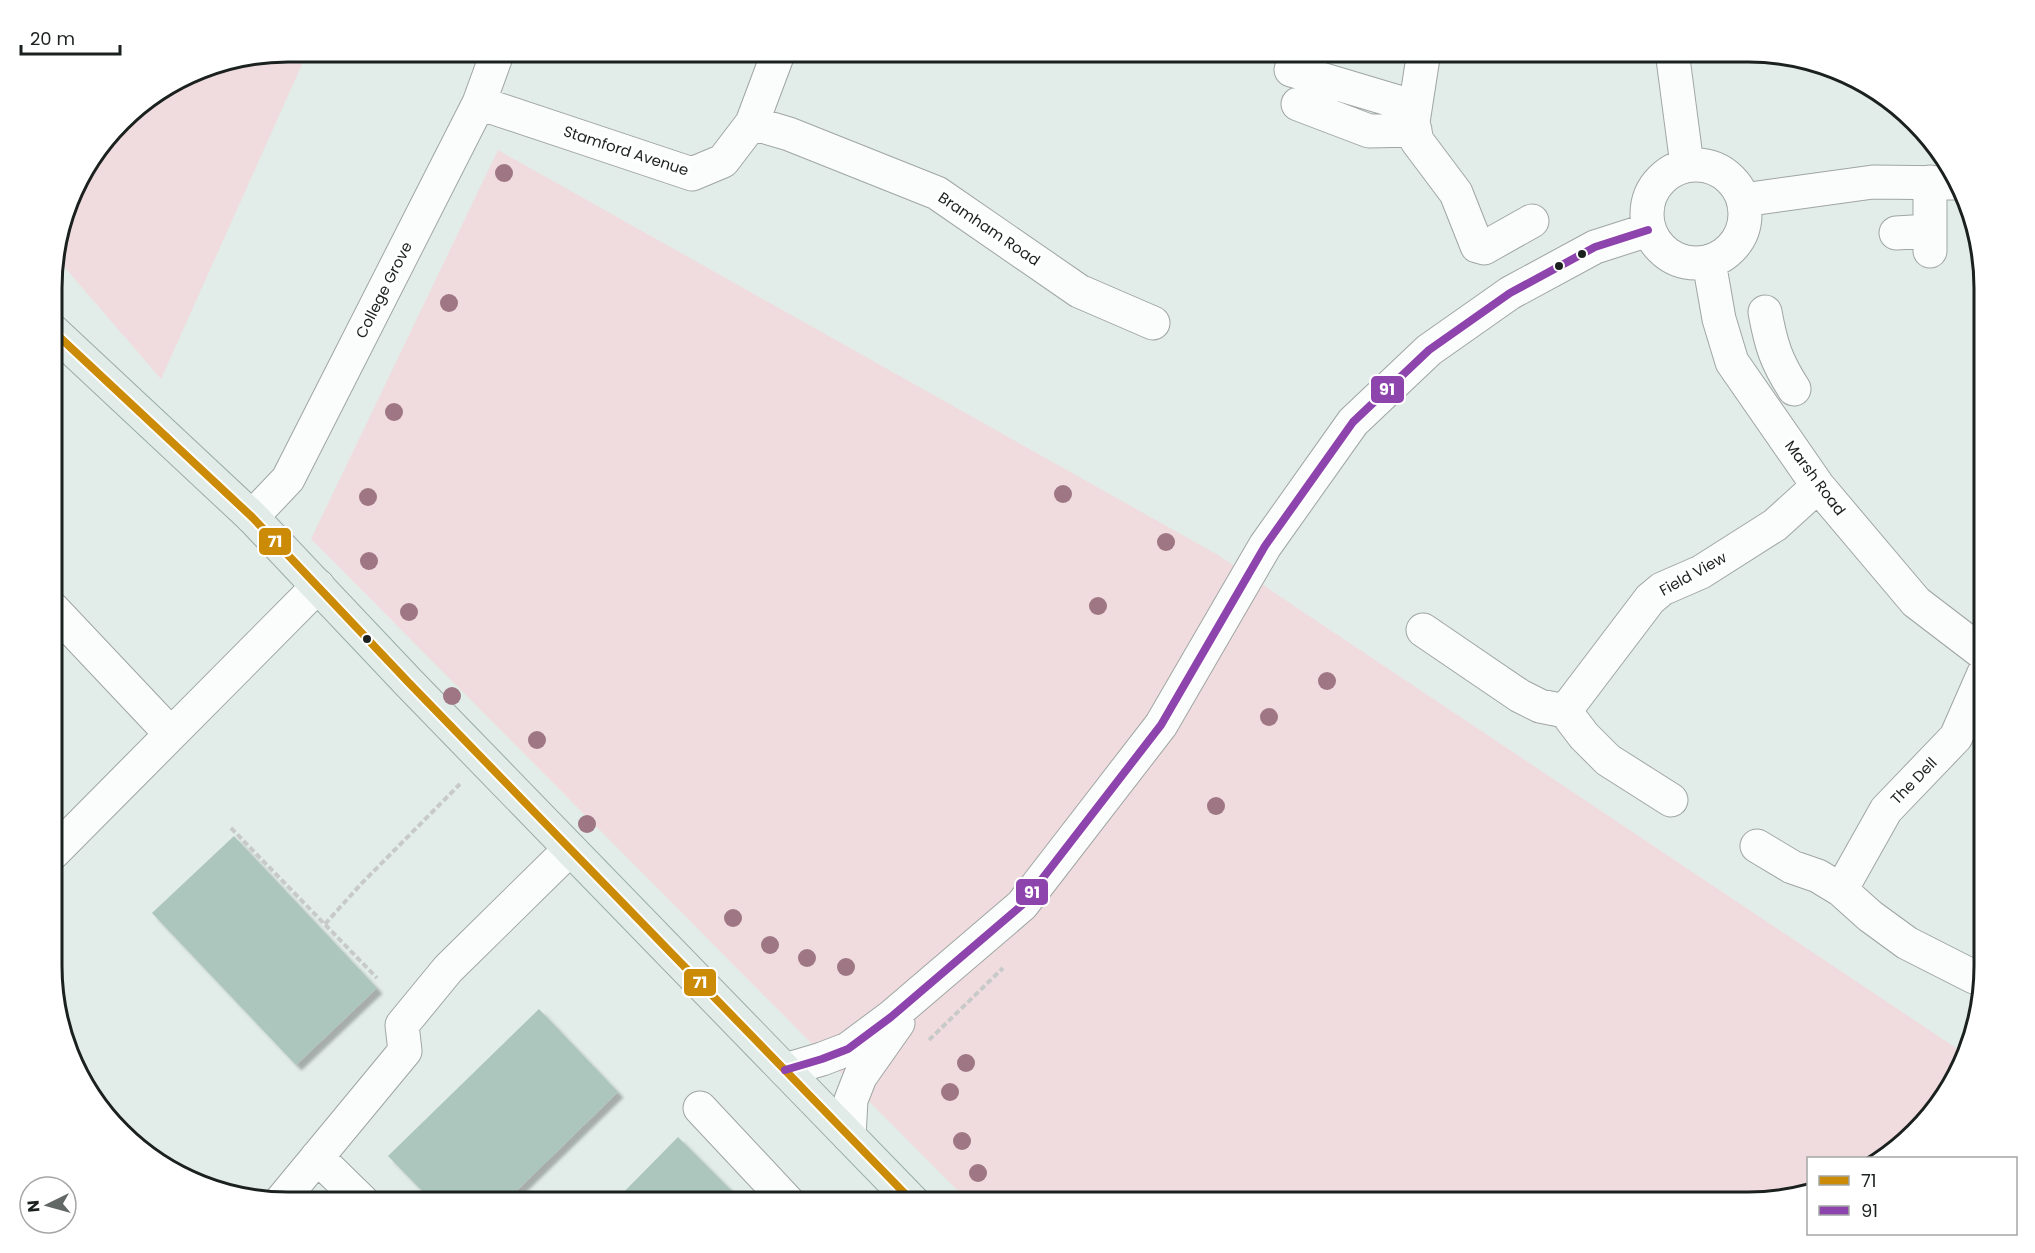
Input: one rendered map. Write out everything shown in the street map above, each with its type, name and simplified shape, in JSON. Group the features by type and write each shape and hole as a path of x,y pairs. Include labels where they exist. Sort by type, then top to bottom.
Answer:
{"main road":[{"path":"61,338 252,517 903,1192"}],"street":[{"name":"College Grove","path":"252,517 288,479 478,103 494,62"},
{"name":"Stamford Avenue","path":"478,103 692,174 723,161 752,123 774,62"},
{"path":"1423,62 1415,118 1417,141 1456,193 1477,246 1484,248 1532,221"},
{"path":"1673,62 1687,165"},
{"path":"1290,70 1415,118"},
{"path":"1298,104 1369,131 1415,118"},
{"name":"Bramham Road","path":"752,123 789,134 937,193 1079,291 1158,324"},
{"path":"1687,165 1705,165 1722,171 1734,183 1743,200 1746,217 1741,235 1726,253 1709,262 1687,263 1671,257 1660,249 1648,230 1647,204 1654,186 1669,172 1687,165"},
{"path":"1743,200 1873,182 1943,183 1930,241 1896,232"},
{"path":"784,1070 822,1059 848,1048 891,1017 1022,905 1161,724 1265,546 1353,422 1429,350 1510,292 1595,247 1648,230"},
{"name":"Marsh Road","path":"1709,262 1719,318 1732,362 1818,486 1916,602 1974,647"},
{"path":"1766,312 1772,347 1780,367 1794,389"},
{"path":"1732,362 1772,347"},
{"name":"Field View","path":"1565,711 1650,599 1662,589 1701,573 1775,525 1818,486"},
{"path":"61,845 318,586"},
{"path":"61,617 170,733"},
{"path":"1423,630 1520,696 1540,706 1565,711 1584,736 1608,760 1671,800"},
{"name":"The Dell","path":"1841,890 1886,810 1956,737 1974,694"},
{"path":"1757,846 1792,867 1818,876 1841,890 1870,916 1907,943 1973,977"},
{"path":"288,1192 405,1051 402,1025 448,969 570,849"},
{"path":"849,1136 851,1100 860,1077 929,984"},
{"path":"700,1108 779,1192"},
{"path":"317,1157 353,1192"}],"path":[{"path":"325,924 362,883 484,760"},
{"path":"231,828 377,978"}],"shaded area":[{"path":"303,62 161,379 63,265 69,229 79,201 92,174 118,138 150,108 174,92 229,69 258,63"},
{"path":"498,150 1218,555 1957,1049 1943,1079 1927,1103 1885,1145 1866,1157 1807,1157 1807,1184 1777,1190 1748,1192 959,1192 311,539"}],"building":[{"path":"234,836 377,988 296,1065 152,913"},
{"path":"539,1009 618,1092 515,1192 423,1192 388,1156"},
{"path":"678,1137 733,1192 624,1192"}],"transit line":[{"name":"91","path":"785,1070 848,1049 891,1017 1022,905 1161,725 1265,546 1353,422 1429,350 1510,293 1595,247 1648,230"},
{"name":"71","path":"61,338 252,517 410,684 903,1192"}]}
